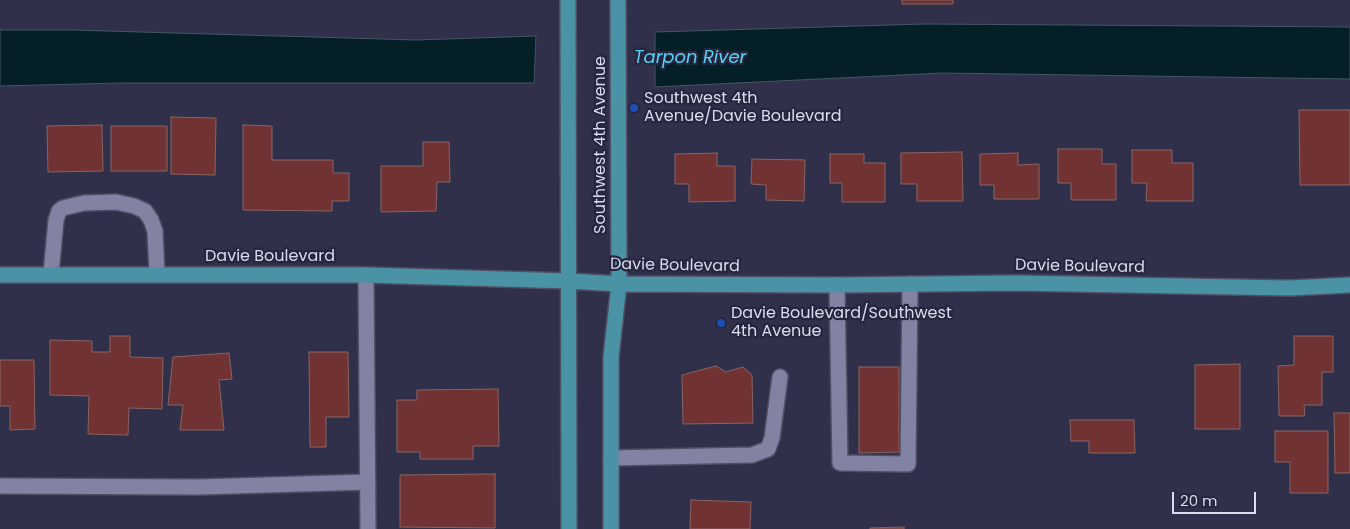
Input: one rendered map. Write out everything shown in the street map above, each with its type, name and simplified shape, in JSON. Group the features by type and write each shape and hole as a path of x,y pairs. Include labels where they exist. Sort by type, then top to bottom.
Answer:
{"main road":[{"name":"Southwest 4th Avenue","path":"568,0 570,529"},
{"name":"Southwest 4th Avenue","path":"611,529 611,357 619,284 618,0"},
{"name":"Davie Boulevard","path":"0,274 366,275 619,284 837,285 1016,283 1289,288 1350,285"}],"lane":[{"path":"51,274 56,220 59,211 63,208 84,203 116,202 134,206 145,211 151,220 155,231 157,274"},
{"path":"366,275 368,529"},
{"path":"837,285 840,463 908,464 910,284"},
{"path":"611,458 752,455 768,449 772,438 780,377"},
{"path":"0,486 199,487 368,482"}],"water":[{"name":"Tarpon River","path":"924,24 1350,27 1350,79 942,73 655,87 655,32"},
{"path":"0,30 72,30 416,40 536,36 534,83 121,83 0,86"}],"building":[{"path":"902,0 953,0 953,4 902,4"},
{"path":"1299,110 1350,110 1350,185 1300,185"},
{"path":"171,117 216,118 215,175 171,174"},
{"path":"102,125 103,171 48,172 47,126"},
{"path":"243,125 272,126 272,160 333,160 333,173 349,173 349,201 332,201 332,211 243,210"},
{"path":"111,126 167,126 167,171 111,171"},
{"path":"423,142 449,142 450,182 437,182 436,211 381,212 381,166 423,166"},
{"path":"1058,149 1102,149 1102,164 1116,164 1116,200 1071,200 1071,183 1058,183"},
{"path":"1132,150 1172,150 1172,163 1193,163 1193,201 1146,201 1147,183 1132,183"},
{"path":"962,152 963,201 917,201 917,184 901,184 901,153"},
{"path":"717,153 717,166 735,166 735,201 689,202 689,184 675,184 675,154"},
{"path":"1018,153 1018,165 1039,164 1039,199 994,199 994,185 980,185 980,154"},
{"path":"830,154 864,154 864,163 885,163 885,202 842,202 842,183 830,183"},
{"path":"752,159 805,160 804,201 766,200 766,185 751,184"},
{"path":"110,336 130,336 130,357 163,358 162,409 129,408 128,435 88,434 89,396 50,395 50,340 92,341 92,352 110,352"},
{"path":"1294,336 1333,336 1333,372 1322,372 1322,405 1304,405 1305,416 1279,416 1278,366 1294,365"},
{"path":"309,352 348,352 349,417 326,417 326,447 310,447"},
{"path":"229,353 232,379 219,380 224,430 180,430 183,405 168,405 173,357"},
{"path":"0,360 34,360 35,429 10,430 10,406 0,406"},
{"path":"1240,364 1240,429 1195,429 1195,365"},
{"path":"716,366 726,372 743,367 752,375 753,423 683,424 682,375"},
{"path":"859,367 899,367 899,452 859,453"},
{"path":"498,389 499,446 473,446 473,459 420,459 420,452 397,452 397,400 417,400 417,390"},
{"path":"1334,413 1350,413 1350,473 1335,473"},
{"path":"1070,420 1134,420 1135,453 1089,453 1089,441 1071,441"},
{"path":"1275,431 1328,431 1328,493 1290,493 1290,462 1275,462"},
{"path":"495,474 495,528 400,527 400,475"},
{"path":"691,500 751,502 750,529 690,529"},
{"path":"904,527 904,529 870,529 870,528"}],"place":[{"name":"Southwest 4th Avenue/Davie Boulevard","path":"634,108"},
{"name":"Davie Boulevard/Southwest 4th Avenue","path":"721,323"}]}
